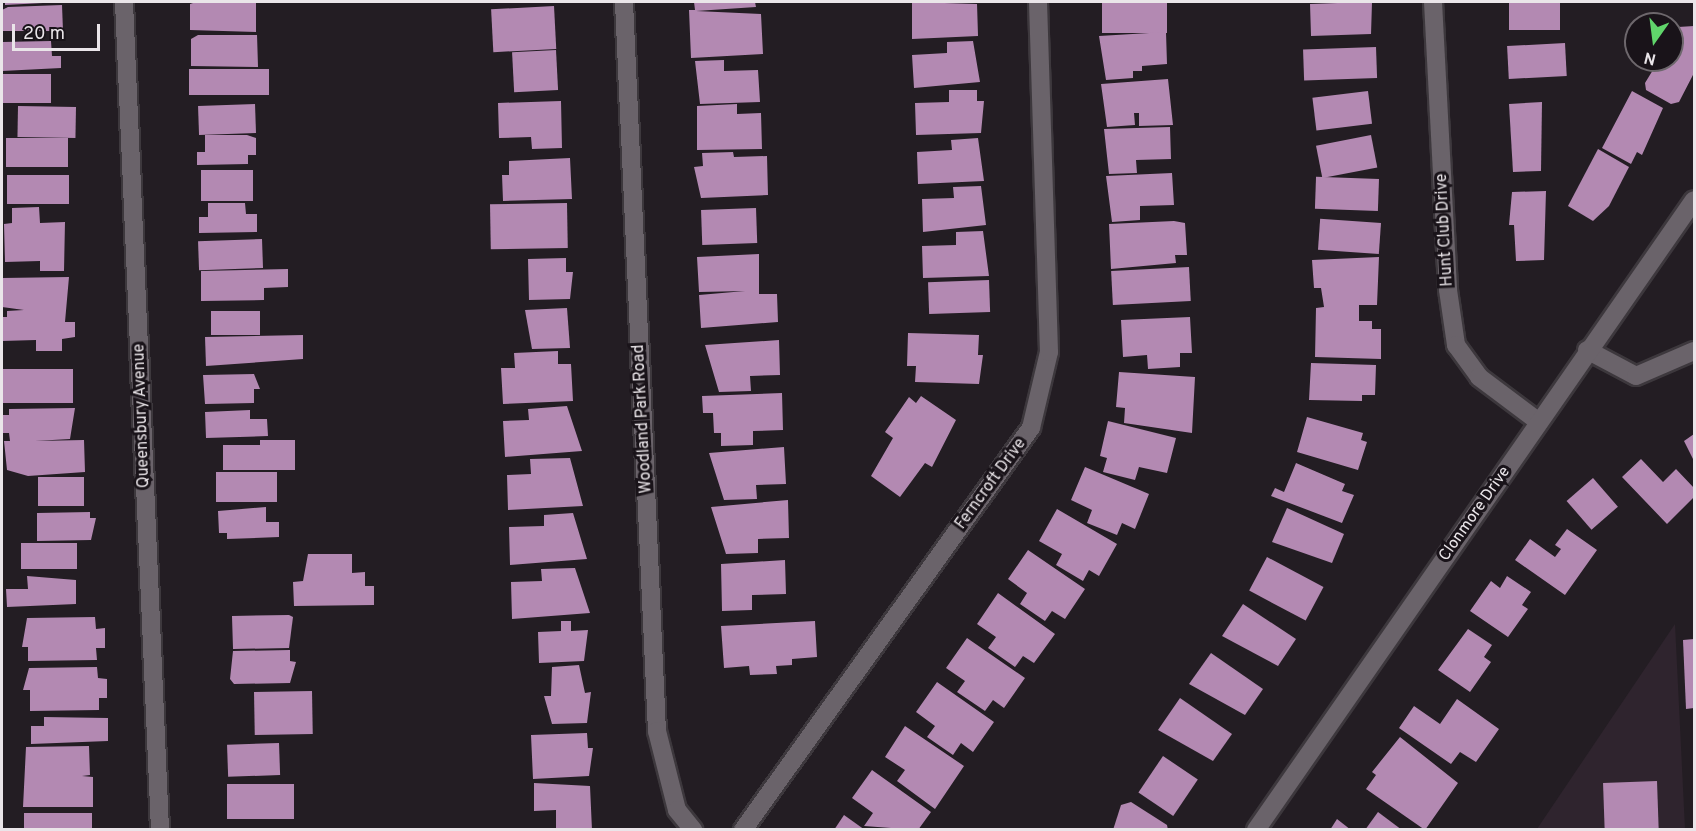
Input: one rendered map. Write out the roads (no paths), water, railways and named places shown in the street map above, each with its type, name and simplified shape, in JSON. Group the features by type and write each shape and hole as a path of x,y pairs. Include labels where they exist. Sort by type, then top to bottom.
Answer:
{"street":[{"name":"Queensbury Avenue","path":"124,2 160,830"},
{"name":"Woodland Park Road","path":"624,2 657,731 677,810 693,830"},
{"name":"Ferncroft Drive","path":"743,830 1031,428 1049,352 1038,2"},
{"name":"Hunt Club Drive","path":"1433,2 1448,290 1456,345 1479,377 1539,422"},
{"name":"Clonmore Drive","path":"1256,830 1587,350 1695,200"},
{"path":"1587,350 1636,376 1695,351"}]}
